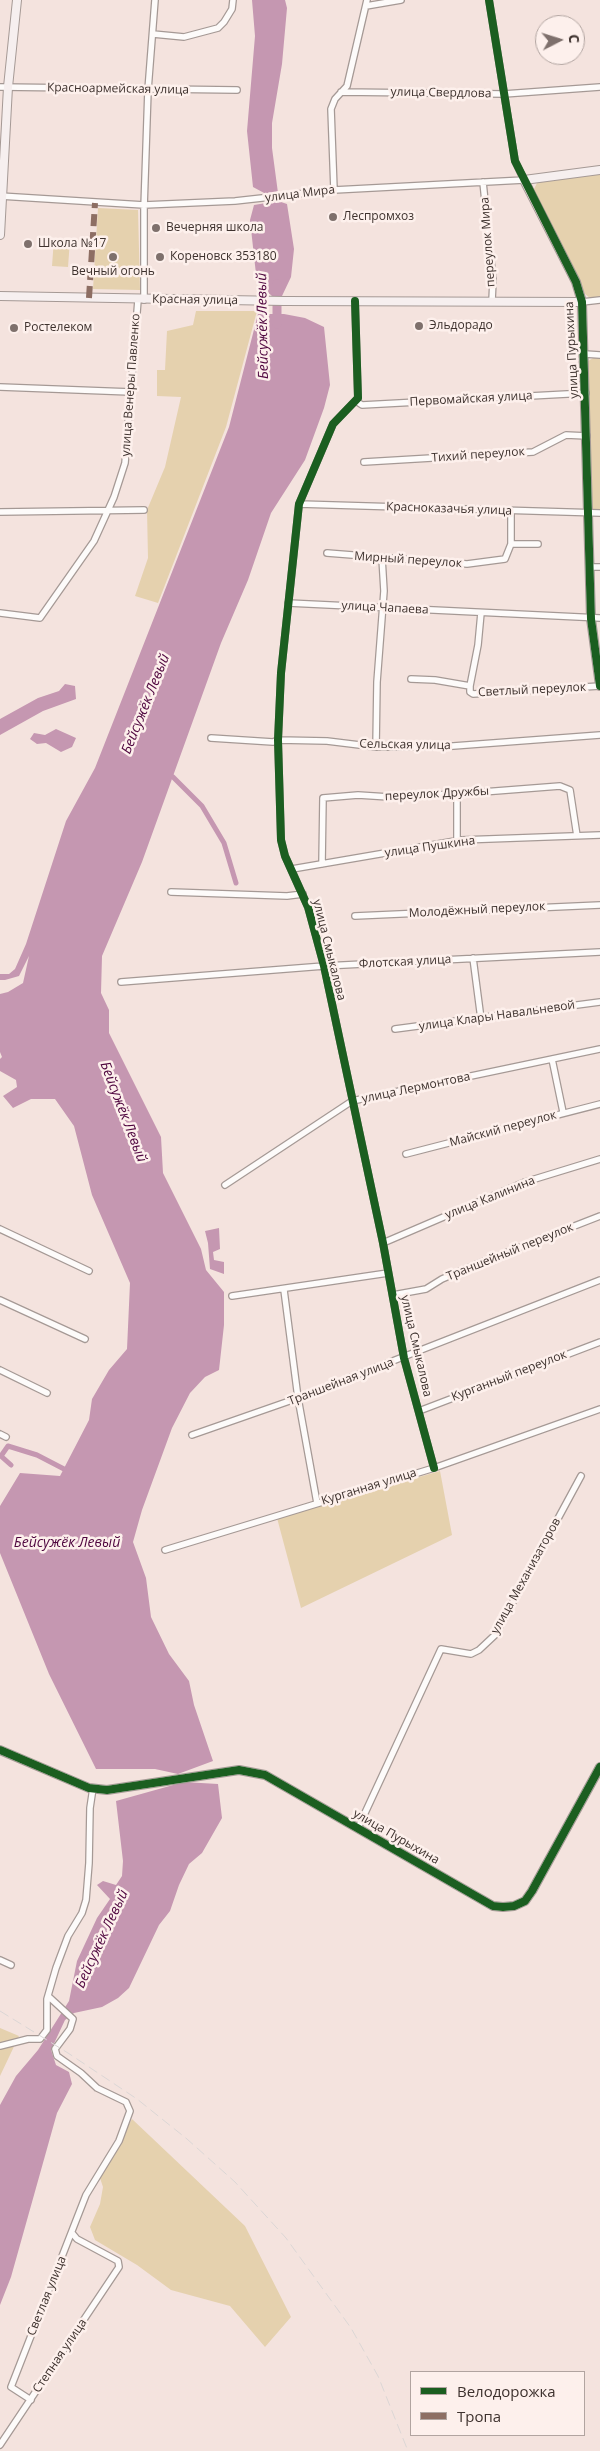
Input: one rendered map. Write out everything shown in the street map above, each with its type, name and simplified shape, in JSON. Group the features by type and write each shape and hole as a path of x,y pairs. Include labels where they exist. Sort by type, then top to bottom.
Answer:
{"street":[{"path":"0,234 4,87 17,0"},
{"name":"улица Венеры Павленко","path":"0,613 40,618 94,541 125,462 141,300 148,90 155,0"},
{"path":"153,34 184,37 218,28 232,9 233,0"},
{"path":"334,190 331,109 347,86 366,3 401,0"},
{"name":"улица Пурыхина","path":"489,0 514,161 576,282 582,302 585,354 591,619 600,686"},
{"name":"Красноармейская улица","path":"4,87 236,90"},
{"name":"улица Свердлова","path":"341,92 504,94 600,87"},
{"name":"улица Мира","path":"1,196 144,205 282,197 334,190 524,180 600,170"},
{"name":"переулок Мира","path":"483,182 492,280 492,301"},
{"name":"Красная улица","path":"0,296 271,301 582,302 600,300"},
{"path":"355,301 358,398 356,401"},
{"path":"585,354 600,355"},
{"path":"0,387 131,392"},
{"name":"Первомайская улица","path":"356,401 362,404 586,393"},
{"name":"улица Смыкалова","path":"356,401 333,424 299,504 281,673 278,740 281,840 303,894 324,966 383,1243 404,1358 434,1468"},
{"name":"Тихий переулок","path":"364,462 533,452 566,435 587,436"},
{"name":"Красноказачья улица","path":"299,504 600,513"},
{"path":"0,512 144,510"},
{"path":"511,511 511,544 538,544"},
{"name":"Мирный переулок","path":"327,554 467,564 506,559 511,544"},
{"path":"376,747 377,682 383,608 382,558"},
{"path":"590,567 600,567"},
{"name":"улица Чапаева","path":"288,603 600,618"},
{"path":"470,686 478,645 481,613"},
{"name":"Светлый переулок","path":"410,679 435,680 470,686 470,692 473,694 600,686"},
{"name":"Сельская улица","path":"210,738 274,742 278,740 327,742 376,747 440,747 600,735"},
{"name":"переулок Дружбы","path":"322,864 322,798 358,795 389,797 457,794 566,787 570,790 572,797 577,836"},
{"path":"456,841 457,794"},
{"name":"улица Пушкина","path":"292,869 456,841 600,835"},
{"path":"171,892 287,896 303,894"},
{"name":"Молодёжный переулок","path":"355,916 600,905"},
{"name":"Флотская улица","path":"121,982 324,966 600,952"},
{"path":"473,958 481,1019"},
{"name":"улица Клары Навальневой","path":"395,1030 600,1002"},
{"name":"улица Лермонтова","path":"225,1185 352,1101 600,1049"},
{"path":"552,1059 563,1112"},
{"name":"Майский переулок","path":"406,1154 600,1104"},
{"name":"улица Калинина","path":"383,1243 525,1182 600,1159"},
{"name":"Траншейный переулок","path":"392,1295 426,1289 442,1279 477,1264 600,1216"},
{"path":"0,1229 89,1271"},
{"path":"232,1296 388,1274"},
{"name":"Траншейная улица","path":"192,1435 404,1358 600,1280"},
{"path":"284,1290 298,1398 317,1503"},
{"path":"0,1300 85,1338"},
{"name":"Курганный переулок","path":"419,1410 600,1342"},
{"path":"0,1370 47,1393"},
{"name":"Курганная улица","path":"165,1550 434,1468 600,1408"},
{"path":"0,1434 6,1437"},
{"name":"улица Механизаторов","path":"358,1828 441,1649 471,1654 479,1650 495,1635 581,1476"},
{"name":"улица Пурыхина","path":"0,1750 93,1788 107,1790 239,1770 265,1775 493,1906 514,1906 524,1901 532,1891 600,1767"},
{"path":"0,2046 28,2039 40,2039 47,2030 48,1996 62,1951 82,1913 86,1900 90,1808 93,1788"},
{"path":"0,1960 10,1965"},
{"name":"Светлая улица","path":"31,2400 11,2387 92,2183 120,2141 129,2108 126,2102 96,2088 81,2073 57,2056 56,2048 70,2029 73,2019 48,1996"},
{"name":"Степная улица","path":"0,2445 119,2267 118,2260 98,2248 77,2240 72,2233"}],"shaded area":[{"path":"600,172 600,298 590,298 585,294 561,243 533,191 538,181"},
{"path":"98,208 138,210 140,290 93,289"},
{"path":"54,239 70,240 68,267 52,266"},
{"path":"196,311 257,311 226,427 158,603 135,596 148,558 147,510 165,467 181,397 157,396 157,370 165,370 167,331 193,325"},
{"path":"595,357 600,358 600,511 592,511 588,361"},
{"path":"440,1471 452,1535 301,1608 277,1518"},
{"path":"0,2028 19,2036 0,2076"},
{"path":"132,2119 245,2226 291,2317 265,2347 230,2306 171,2290 137,2265 95,2240 90,2227 100,2204 103,2187 99,2175"}],"water":[{"path":"252,0 285,0 287,8 282,64 272,123 272,148 278,193 266,194 253,187 247,131 255,36"},
{"name":"Бейсужёк Левый","path":"278,201 287,204 294,249 291,277 282,296 272,296 257,283 250,220 254,205"},
{"name":"Бейсужёк Левый","path":"258,314 284,314 305,318 324,327 330,385 324,408 305,460 271,513 248,580 221,643 142,862 102,956 101,993 109,1010 109,1033 161,1137 163,1173 201,1249 206,1270 224,1292 224,1325 219,1370 205,1377 190,1393 172,1428 142,1510 133,1542 146,1578 151,1617 169,1654 189,1681 194,1705 213,1761 178,1774 155,1769 96,1769 49,1674 0,1553 0,1506 20,1473 60,1476 89,1420 92,1399 109,1370 127,1349 130,1283 92,1195 74,1126 55,1099 31,1099 13,1108 3,1096 17,1087 16,1080 0,1071 0,1059 2,1057 0,1052 0,994 8,992 23,983 29,956 19,976 0,980 0,974 9,974 15,969 26,944 66,821 95,768 229,427"},
{"path":"65,684 75,686 76,699 43,711 0,735 0,719 38,698 59,691"},
{"path":"56,729 76,738 72,747 61,752 46,743 37,744 30,739 34,733 45,735"},
{"path":"219,1228 220,1249 213,1252 214,1260 224,1262 224,1274 210,1269 205,1231"},
{"name":"Бейсужёк Левый","path":"184,1782 218,1784 222,1818 202,1853 189,1864 170,1911 159,1925 129,1988 118,1998 102,2007 74,2013 65,2020 51,2050 56,2065 69,2072 72,2084 57,2113 11,2277 0,2305 0,2105 16,2076 38,2050 69,2001 77,1961 97,1918 110,1899 97,1885 103,1881 116,1885 122,1876 123,1861 116,1801"}],"waterway":[{"name":"Бейсужёк Левый","path":"277,284 277,324"},
{"path":"173,777 202,806 224,843 236,883"},
{"path":"11,1465 1,1456 8,1446 37,1455 64,1469"}],"railway":[{"path":"0,2011 137,2099 187,2139 235,2182 286,2238 351,2328 378,2376 408,2451"}],"marked path":[{"path":"89,298 95,203"}],"cycle path":[{"path":"489,0 515,161 576,282 582,302 591,619 600,686"},
{"path":"355,301 358,398 333,424 299,504 281,673 278,740 281,840 285,856 308,907 324,966 383,1243 404,1358 434,1468"},
{"path":"0,1750 89,1788 107,1790 239,1770 265,1775 493,1906 503,1907 514,1906 525,1901 532,1891 600,1767"}],"place":[{"name":"Леспромхоз","path":"333,217"},
{"name":"Вечерняя школа","path":"156,228"},
{"name":"Школа №17","path":"28,244"},
{"name":"Вечный огонь","path":"113,257"},
{"name":"Кореновск 353180","path":"160,257"},
{"name":"Эльдорадо","path":"419,326"},
{"name":"Ростелеком","path":"14,328"}]}
